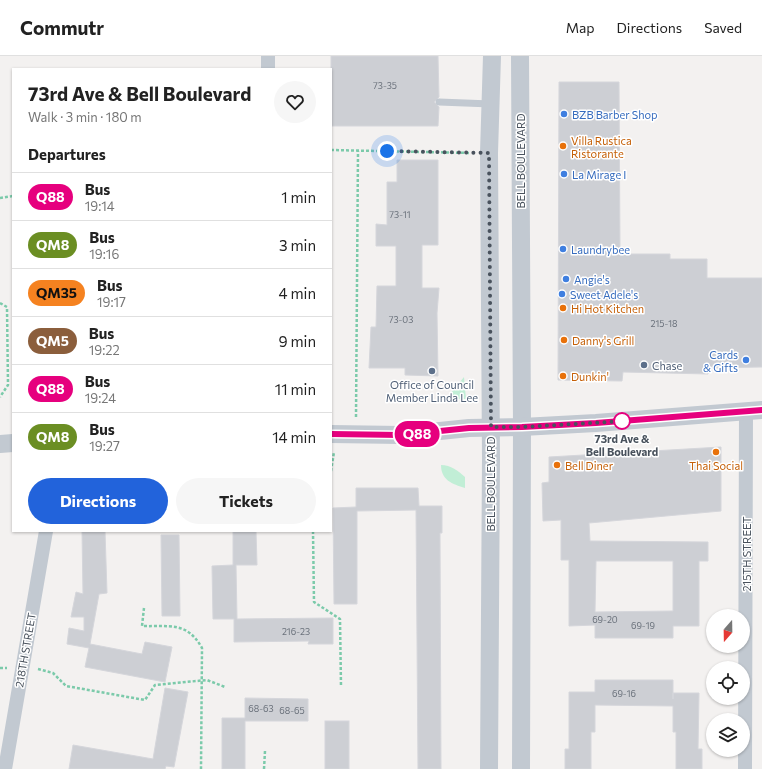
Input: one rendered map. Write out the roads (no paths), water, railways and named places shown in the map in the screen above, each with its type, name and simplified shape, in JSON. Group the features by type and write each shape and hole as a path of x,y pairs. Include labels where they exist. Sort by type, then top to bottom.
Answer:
{"street":[{"path":"268,56 268,68"},
{"name":"BELL BOULEVARD","path":"489,769 491,427 489,153 492,56"},
{"name":"BELL BOULEVARD","path":"520,56 522,427 521,769"},
{"path":"332,434 401,435 491,427 522,427 754,411"},
{"name":"215TH STREET","path":"746,769 754,411"},
{"path":"0,444 12,443"},
{"name":"218TH STREET","path":"5,769 46,532"}],"lane":[{"path":"439,102 491,104"}],"place":[{"name":"BZB Barber Shop","path":"564,114"},
{"name":"Villa Rustica Ristorante","path":"563,146"},
{"name":"La Mirage I","path":"564,174"},
{"name":"Laundrybee","path":"563,249"},
{"name":"Angie's","path":"566,279"},
{"name":"Sweet Adele's","path":"562,294"},
{"name":"Hi Hot Kitchen","path":"563,308"},
{"name":"Danny's Grill","path":"564,340"},
{"name":"Cards & Gifts","path":"746,360"},
{"name":"Chase","path":"644,365"},
{"name":"Office of Council Member Linda Lee","path":"432,371"},
{"name":"Dunkin'","path":"563,376"},
{"name":"73rd Ave & Bell Boulevard","path":"622,421"},
{"name":"Thai Social","path":"716,452"},
{"name":"Bell Diner","path":"557,465"}]}
